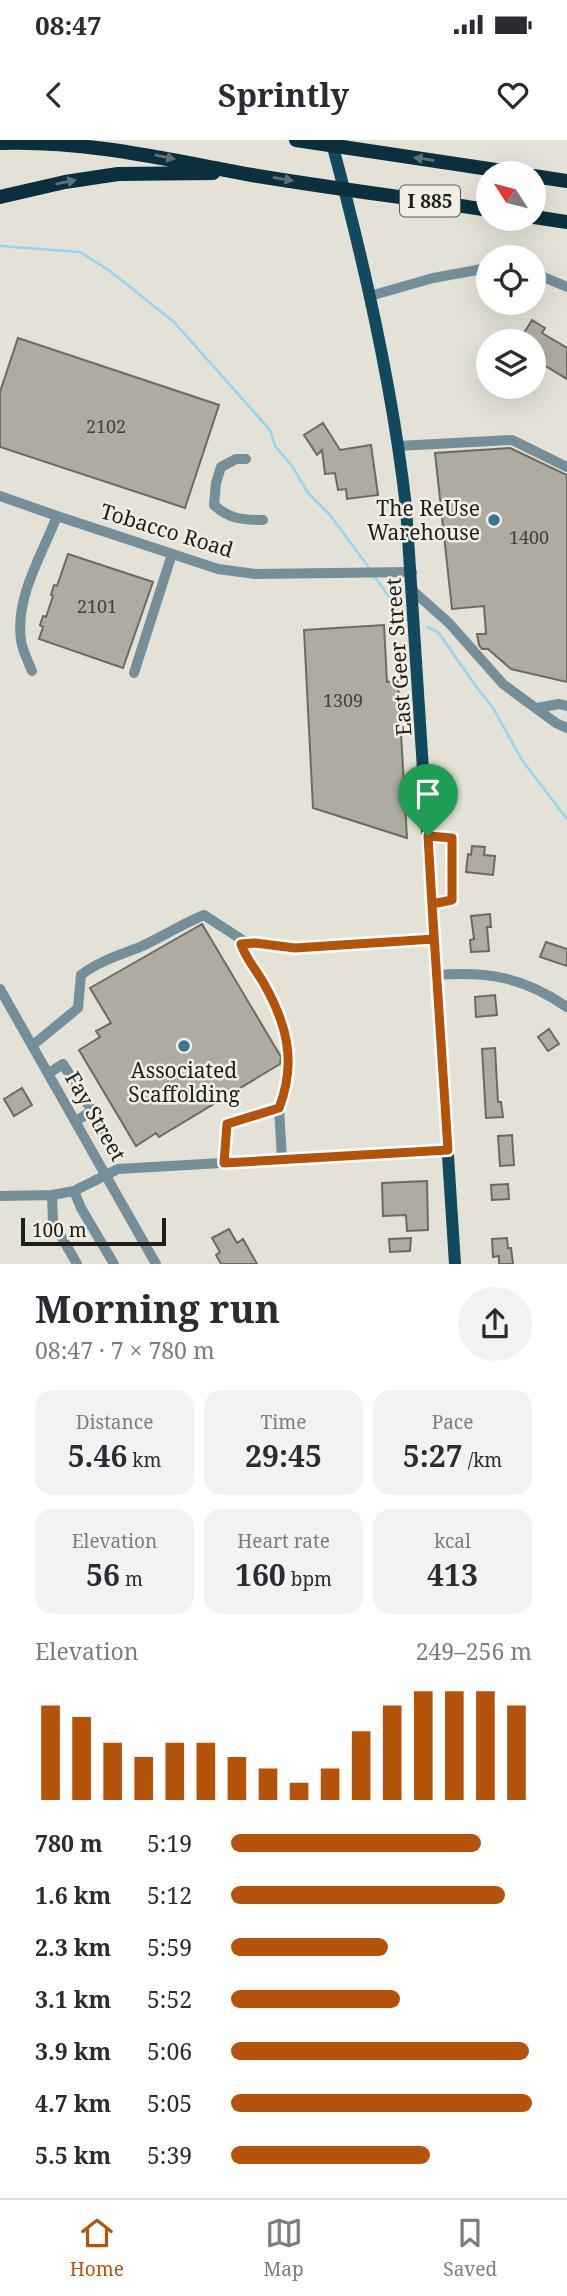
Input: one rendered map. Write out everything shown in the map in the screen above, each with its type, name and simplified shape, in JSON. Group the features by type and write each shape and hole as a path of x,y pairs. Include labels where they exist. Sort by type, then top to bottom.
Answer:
{"highway":[{"name":"I 885","path":"299,141 476,167"},
{"path":"0,143 59,143 109,148 252,174"},
{"path":"0,197 65,182 118,174 252,174"},
{"name":"I 885","path":"252,174 476,208"},
{"path":"546,178 567,181"},
{"path":"546,219 567,222"}],"main road":[{"name":"East Geer Street","path":"331,140 370,296 389,388 412,572 455,1264"}],"street":[{"path":"370,296 433,278 476,270"},
{"path":"546,278 567,287"},
{"path":"398,446 512,440 567,467"},
{"path":"246,459 236,459 221,467 214,505 225,515 244,520 263,520"},
{"name":"Tobacco Road","path":"0,496 218,569 255,574 412,572"},
{"path":"32,671 21,643 20,623 27,588 57,516"},
{"path":"134,673 173,554"},
{"path":"413,591 449,623 503,684 556,723 567,728"},
{"path":"537,708 559,704 567,706"},
{"path":"428,836 452,838 452,900 432,904"},
{"path":"33,1045 78,1008 81,999 81,975 93,966 143,945 176,926 204,915 247,943"},
{"path":"282,1159 279,1108 287,1088 290,1064 287,1038 273,1002 241,944 295,948 434,939"},
{"path":"436,975 465,973 500,976 530,986 567,1007"},
{"name":"Fay Street","path":"0,989 156,1264"},
{"path":"49,1073 63,1064 112,1147"},
{"path":"224,1163 227,1124 279,1108"},
{"path":"76,1121 92,1111"},
{"path":"0,1196 52,1195 74,1191 118,1169 448,1150"},
{"path":"74,1191 114,1264"},
{"path":"52,1195 52,1222 77,1264"}],"building":[{"path":"532,320 545,328 544,329 526,329"},
{"path":"546,335 567,348 567,379 546,366"},
{"path":"18,338 219,405 185,508 0,447 0,392"},
{"path":"323,423 340,450 371,445 378,495 347,499 346,489 338,490 335,473 325,474 322,450 317,455 304,435"},
{"path":"510,448 567,475 567,682 511,669 488,649 482,649 477,634 486,634 484,606 452,609 435,453"},
{"path":"68,554 153,582 123,668 39,639 43,616 46,617 54,585 57,586"},
{"path":"384,625 387,682 398,681 407,838 313,808 304,630"},
{"path":"472,846 485,847 484,855 495,856 493,875 466,872"},
{"path":"490,914 491,927 487,927 489,951 471,952 470,940 474,939 471,916"},
{"path":"202,924 281,1057 280,1064 159,1137 156,1133 136,1146 79,1050 100,1037 96,1031 111,1023 90,988"},
{"path":"546,942 567,949 567,966 540,957"},
{"path":"495,995 497,1015 476,1017 475,997"},
{"path":"549,1029 559,1044 548,1051 538,1037"},
{"path":"495,1048 498,1102 501,1102 503,1117 486,1118 482,1049"},
{"path":"22,1088 32,1105 14,1116 4,1099"},
{"path":"512,1135 514,1165 500,1166 498,1136"},
{"path":"427,1181 428,1230 407,1231 406,1215 383,1216 382,1183"},
{"path":"508,1184 509,1199 492,1200 491,1185"},
{"path":"229,1229 237,1243 243,1239 257,1264 221,1264 216,1255 220,1252 212,1238"},
{"path":"411,1238 410,1251 390,1252 389,1239"},
{"path":"507,1238 513,1264 499,1264 499,1256 493,1257 492,1239"}],"waterway":[{"path":"0,246 80,252 110,271 174,322 270,430 275,446 292,466 308,493 330,515 370,569"},
{"path":"373,575 407,620"},
{"path":"427,627 438,632 493,708 522,760 567,819"}],"place":[{"name":"The ReUse Warehouse","path":"494,520"},
{"name":"Associated Scaffolding","path":"184,1046"}],"route":[{"path":"428,836 452,838 452,900 432,904 448,1150 224,1163 227,1124 279,1108 287,1088 290,1064 287,1038 277,1011 241,944 295,948 434,939 428,836"}]}
